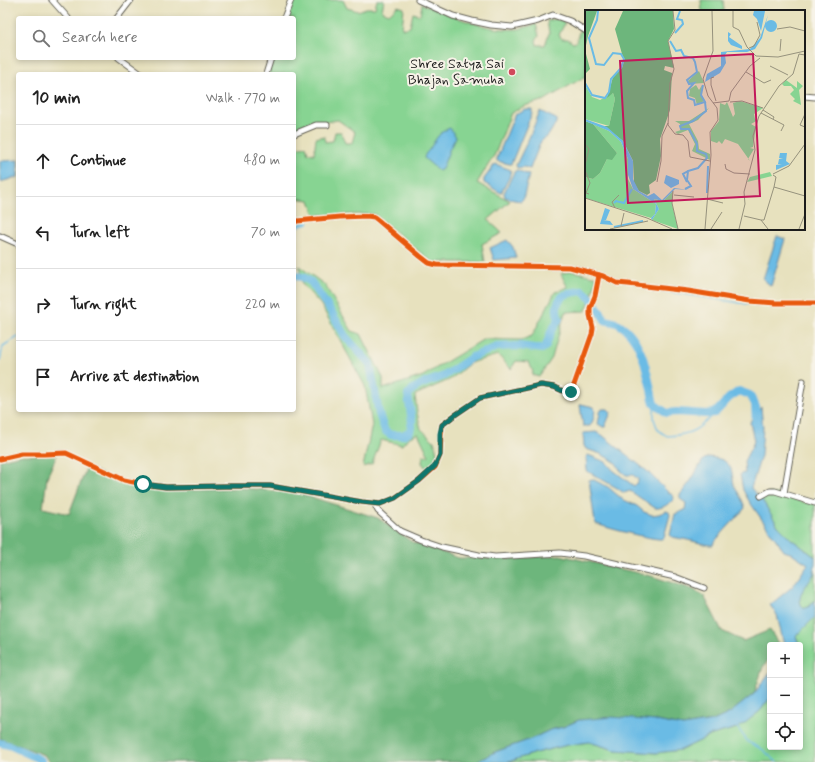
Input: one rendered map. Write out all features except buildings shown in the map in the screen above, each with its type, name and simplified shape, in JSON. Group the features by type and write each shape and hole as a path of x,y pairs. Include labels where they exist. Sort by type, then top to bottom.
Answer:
{"street":[{"path":"52,0 66,16"},
{"path":"119,16 131,0"},
{"path":"285,16 291,0"},
{"path":"418,0 452,16 491,25 512,27 538,21 553,15 570,21 585,29"},
{"path":"122,60 138,72"},
{"path":"267,72 270,60"},
{"path":"805,96 815,97"},
{"path":"296,133 316,125 327,125"},
{"path":"296,222 313,219 367,216 374,217 429,263 437,265 570,267 588,271 617,282 750,301 815,302"},
{"path":"0,236 16,243"},
{"path":"0,458 22,454 66,453 124,480 143,484 166,487 270,486 380,504 395,498 419,481 435,466 440,455 440,434 442,425 480,398 541,385 554,387 565,392 571,392 593,328 590,308 595,296 599,275"},
{"path":"784,494 803,381"},
{"path":"761,496 770,491 775,491 815,502"},
{"path":"374,503 378,511 400,531 442,547 495,557 560,553 584,556 675,577 704,588"}],"green space":[{"path":"293,0 343,0 347,8 358,11 366,8 375,8 377,0 384,0 382,11 389,14 398,6 404,8 402,29 410,27 413,13 420,15 422,4 469,22 494,28 518,29 536,24 539,36 536,40 537,45 545,45 549,33 547,21 555,19 564,21 564,25 559,35 562,39 568,39 573,43 576,42 580,29 585,32 585,77 545,100 524,106 511,113 495,154 477,183 510,201 488,220 502,233 482,244 485,262 432,262 374,214 315,215 310,200 296,198 296,148 306,146 308,153 314,154 316,138 324,136 325,142 333,141 335,132 341,132 345,143 352,143 355,132 338,120 312,124 297,130 296,72 269,72 272,60 296,60 296,16 288,16"},
{"path":"701,0 723,0 724,10 702,10"},
{"path":"299,266 325,285 352,331 361,334 383,378 383,389 423,376 484,339 521,340 532,336 555,292 568,287 561,274 571,271 597,277 586,311 565,312 552,358 539,377 532,375 533,372 529,362 516,361 511,369 498,355 470,363 451,379 415,395 421,429 434,441 437,453 433,466 427,469 422,463 423,456 429,456 418,433 408,438 402,445 381,440 372,464 363,467 372,425 365,386 321,305 302,284"},
{"path":"22,455 57,455 47,477 43,508 69,514 87,466 113,480 144,487 168,490 243,488 298,493 378,518 412,542 459,558 509,559 560,555 651,576 692,589 704,596 722,631 743,641 770,630 777,642 767,642 767,662 763,667 754,694 730,713 713,721 683,726 656,721 579,720 495,752 476,762 50,762 44,755 0,739 0,460"},
{"path":"769,493 815,504 815,557 791,539 778,526 761,498"},
{"path":"815,570 815,600 810,606 805,608 802,607 800,598 801,593 814,574"},
{"path":"815,617 815,762 508,762 535,753 568,745 589,742 615,750 656,753 681,750 712,735 737,728 760,711 767,702 767,750 803,750 803,642 798,642 796,636"}],"water":[{"path":"525,109 532,109 532,113 511,164 497,161 515,114"},
{"path":"540,111 556,119 556,123 548,136 541,141 530,169 524,167 517,168 516,165"},
{"path":"450,128 456,137 442,169 439,171 424,158 443,131"},
{"path":"16,160 16,178 0,182 0,161"},
{"path":"495,164 511,170 509,178 501,193 484,183 484,179"},
{"path":"517,170 529,175 523,199 521,201 505,197 504,193 514,172"},
{"path":"777,236 785,239 771,286 763,279"},
{"path":"507,240 513,247 516,258 494,260 490,248"},
{"path":"581,404 594,407 594,417 590,426 583,426"},
{"path":"761,407 763,428 761,456 751,488 761,498 778,526 791,539 815,557 814,573 801,593 800,602 802,607 805,608 810,606 815,600 815,617 796,636 798,642 783,642 777,615 770,605 793,586 808,564 793,554 784,551 743,490 740,474 745,473 744,461 754,441 750,422"},
{"path":"602,409 608,409 611,412 605,427 598,424"},
{"path":"596,432 602,435 647,471 669,493 673,495 674,499 665,506 655,508 630,491 624,493 587,471 586,457 588,455 606,462 613,470 634,486 638,482 638,479 633,475 626,475 620,470 615,462 601,454 586,449 584,446 583,433"},
{"path":"708,457 723,460 729,465 734,485 745,508 713,545 672,537 670,535 675,514 685,510 686,503 680,499 680,495 690,482 703,460"},
{"path":"592,479 608,487 622,499 637,506 644,512 652,515 666,511 669,512 670,515 664,537 662,539 656,539 595,523 589,480"},
{"path":"767,676 767,702 760,711 737,728 712,735 681,750 656,753 615,750 589,742 568,745 535,753 508,762 476,762 495,752 579,720 612,717 656,721 683,726 713,721 730,713 754,694"}],"waterway":[{"path":"296,226 307,222"},
{"path":"296,276 303,277 311,282 332,313 345,336 370,364 379,414 385,431 391,435 403,435 410,431 412,422 408,395 413,389 444,376 472,357 497,347 519,346 542,349 546,346 551,332 559,319 557,314 557,304 559,301 565,295 582,291 592,299 605,320 617,323 626,329 633,338 639,348 647,371 654,404 667,413 715,413 729,398 739,391 750,395 755,404 756,425"},
{"path":"656,290 747,304 763,304"},
{"path":"0,360 3,346 16,338"},
{"path":"654,404 654,419 658,430 667,436 688,433 704,424 715,413"},
{"path":"737,727 748,742 762,749 777,762"},
{"path":"0,743 11,746 41,760 42,762"}],"cycle path":[{"path":"296,222 340,217 374,217 429,263 437,265 570,267 603,276 617,283 688,291 750,301 815,303"},
{"path":"0,459 22,454 66,453 124,480 143,484 166,487 270,486 380,504 395,498 419,481 435,467 440,455 442,425 480,398 541,385 554,387 565,392 571,392 592,334 593,328 590,308 595,296 599,275"}],"place":[{"name":"Shree Satya Sai Bhajan Samuha","path":"512,72"}],"route":[{"path":"143,484 166,487 270,486 380,504 395,498 419,481 435,466 440,455 440,434 442,425 480,398 541,385 554,387 565,392 571,392"}]}
